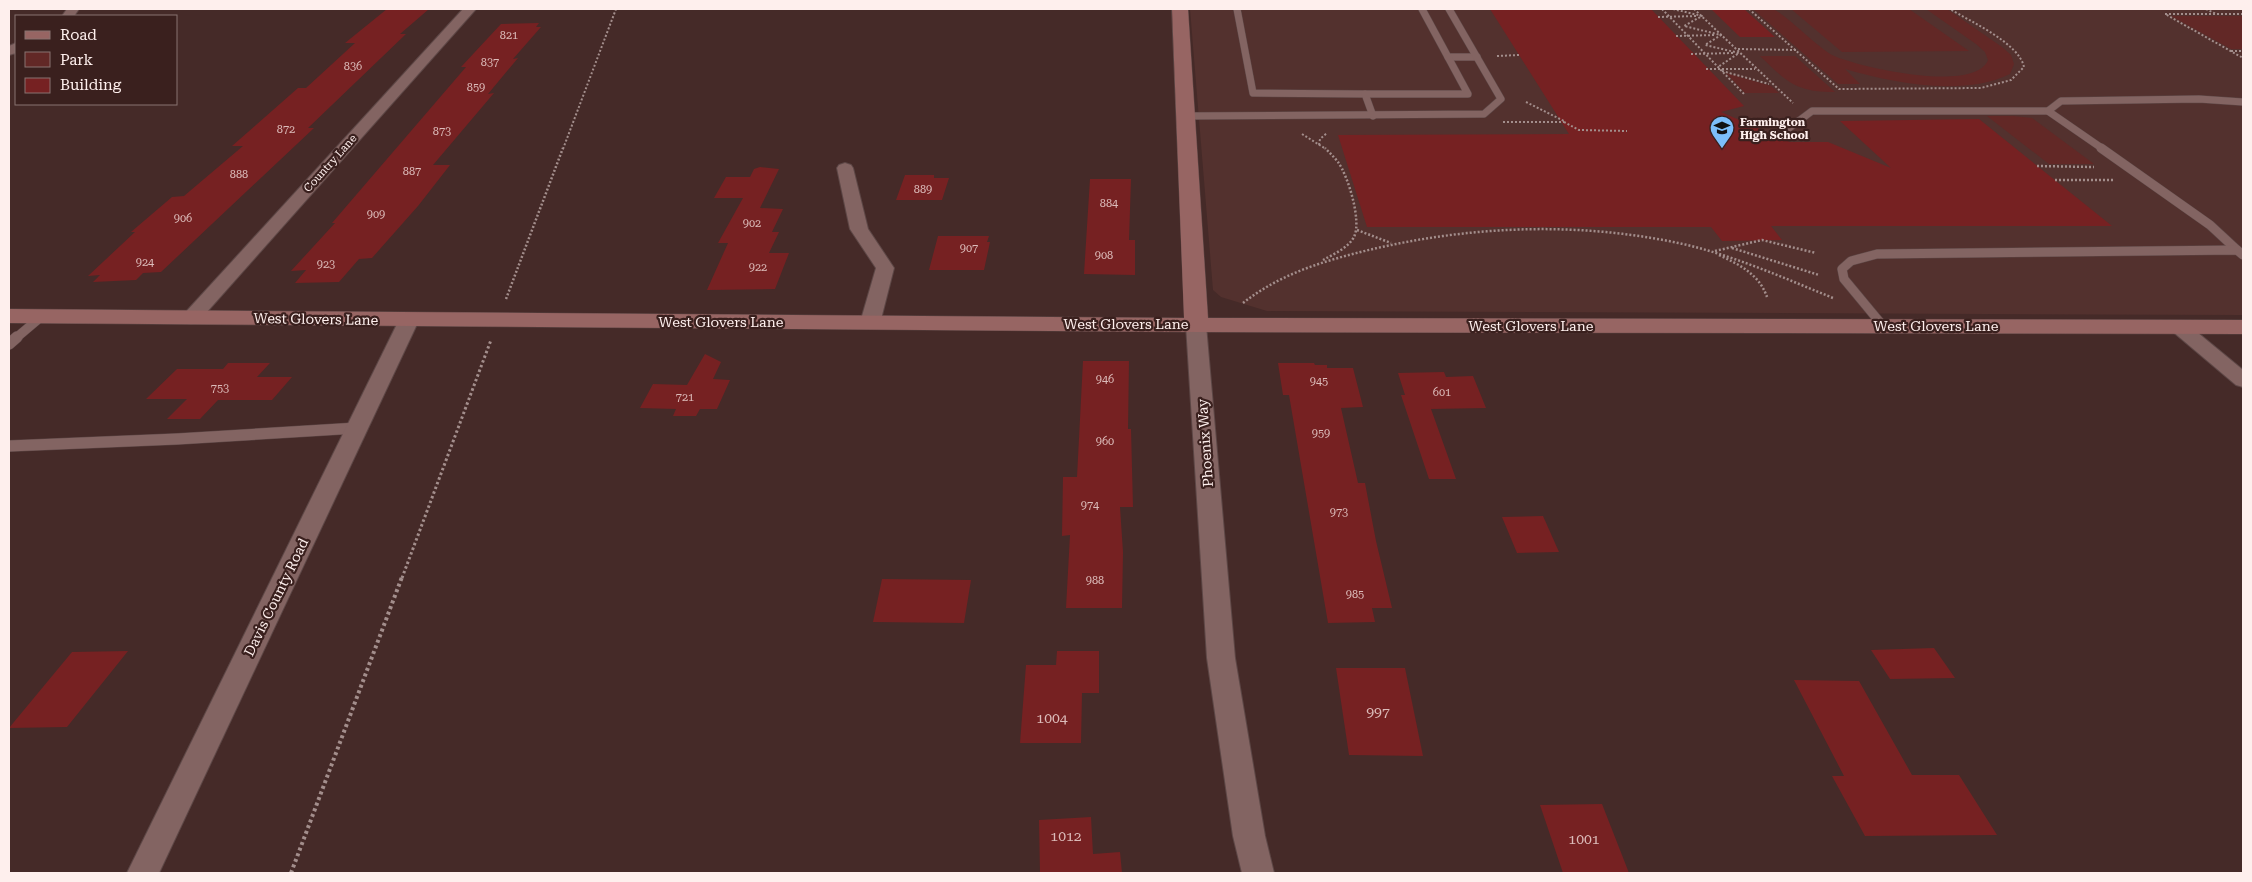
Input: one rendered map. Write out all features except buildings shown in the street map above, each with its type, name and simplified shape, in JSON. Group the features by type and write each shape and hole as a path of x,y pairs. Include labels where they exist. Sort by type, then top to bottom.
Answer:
{"street":[{"name":"Country Lane","path":"191,318 470,9"},
{"name":"Phoenix Way","path":"1180,9 1196,325 1221,658 1249,836 1258,873"},
{"path":"845,168 859,229 885,268 870,323"},
{"name":"West Glovers Lane","path":"9,316 1196,325 2243,327"},
{"name":"Davis County Road","path":"142,873 409,320"},
{"path":"2179,327 2243,381"}],"lane":[{"path":"1237,9 1253,93 1468,94 1422,9"},
{"path":"1185,116 1484,114 1501,99 1449,9"},
{"path":"1448,57 1477,57"},
{"path":"1365,94 1373,116"},
{"path":"2048,111 2061,101 2199,99 2243,102"},
{"path":"1784,132 1812,111 2048,111 2210,225 2240,253"},
{"path":"1883,326 1844,279 1842,269 1851,260 1877,254 2240,253"},
{"path":"9,344 42,316"},
{"path":"9,446 177,439 357,428"}],"path":[{"path":"291,873 616,9"},
{"path":"1662,9 1745,95"},
{"path":"1673,9 1702,16"},
{"path":"1694,9 1737,49 1770,84 1794,104"},
{"path":"1749,9 1839,89 1981,88 2003,84 2018,77 2024,67 2022,58 2012,47 1950,9"},
{"path":"2206,9 2216,14"},
{"path":"2243,14 2165,14 2243,58"},
{"path":"1658,17 1702,16"},
{"path":"1684,26 1702,16"},
{"path":"1678,26 1721,36"},
{"path":"1676,36 1721,36"},
{"path":"1705,45 1721,36"},
{"path":"1697,45 1740,53"},
{"path":"1737,49 1796,50"},
{"path":"2231,51 2243,51"},
{"path":"1691,54 1740,53"},
{"path":"1720,69 1740,53"},
{"path":"1497,56 1519,55"},
{"path":"1706,69 1755,69"},
{"path":"1720,69 1770,84"},
{"path":"1526,102 1579,130 1627,130"},
{"path":"1503,122 1564,122"},
{"path":"1241,306 1253,294 1320,262 1347,245 1356,230 1351,196 1339,162 1324,148 1298,132"},
{"path":"2037,166 2094,167"},
{"path":"2055,180 2121,180"},
{"path":"1356,230 1391,244"},
{"path":"1320,262 1391,244 1478,232 1590,231 1634,235 1728,255 1833,298"},
{"path":"1712,251 1762,240 1816,253"},
{"path":"1732,248 1819,275"},
{"path":"1712,251 1755,276 1764,289 1766,297"}],"shaded area":[{"name":"Farmington High School","path":"1190,9 2243,9 2243,315 1267,311 1221,297 1213,290"}],"green space":[{"path":"1753,9 1772,9 1777,11 1825,51 1865,66 1914,75 1940,77 1962,75 1979,70 1988,60 1985,52 1926,9 1947,9 2002,47 2011,55 2014,64 2010,74 1991,81 1971,85 1950,86 1906,83 1845,69 1860,84 1838,84"},
{"path":"1791,9 1909,9 1969,51 1842,52"},
{"path":"2171,16 2243,16 2243,49 2231,49"},
{"path":"1760,56 1795,56 1835,92 1811,90 1793,84"},
{"path":"1726,73 1771,86 1779,93 1745,93"},
{"path":"1987,116 2032,118 2094,164 2049,164"}],"place":[{"name":"Farmington High School","path":"1722,149"}]}
